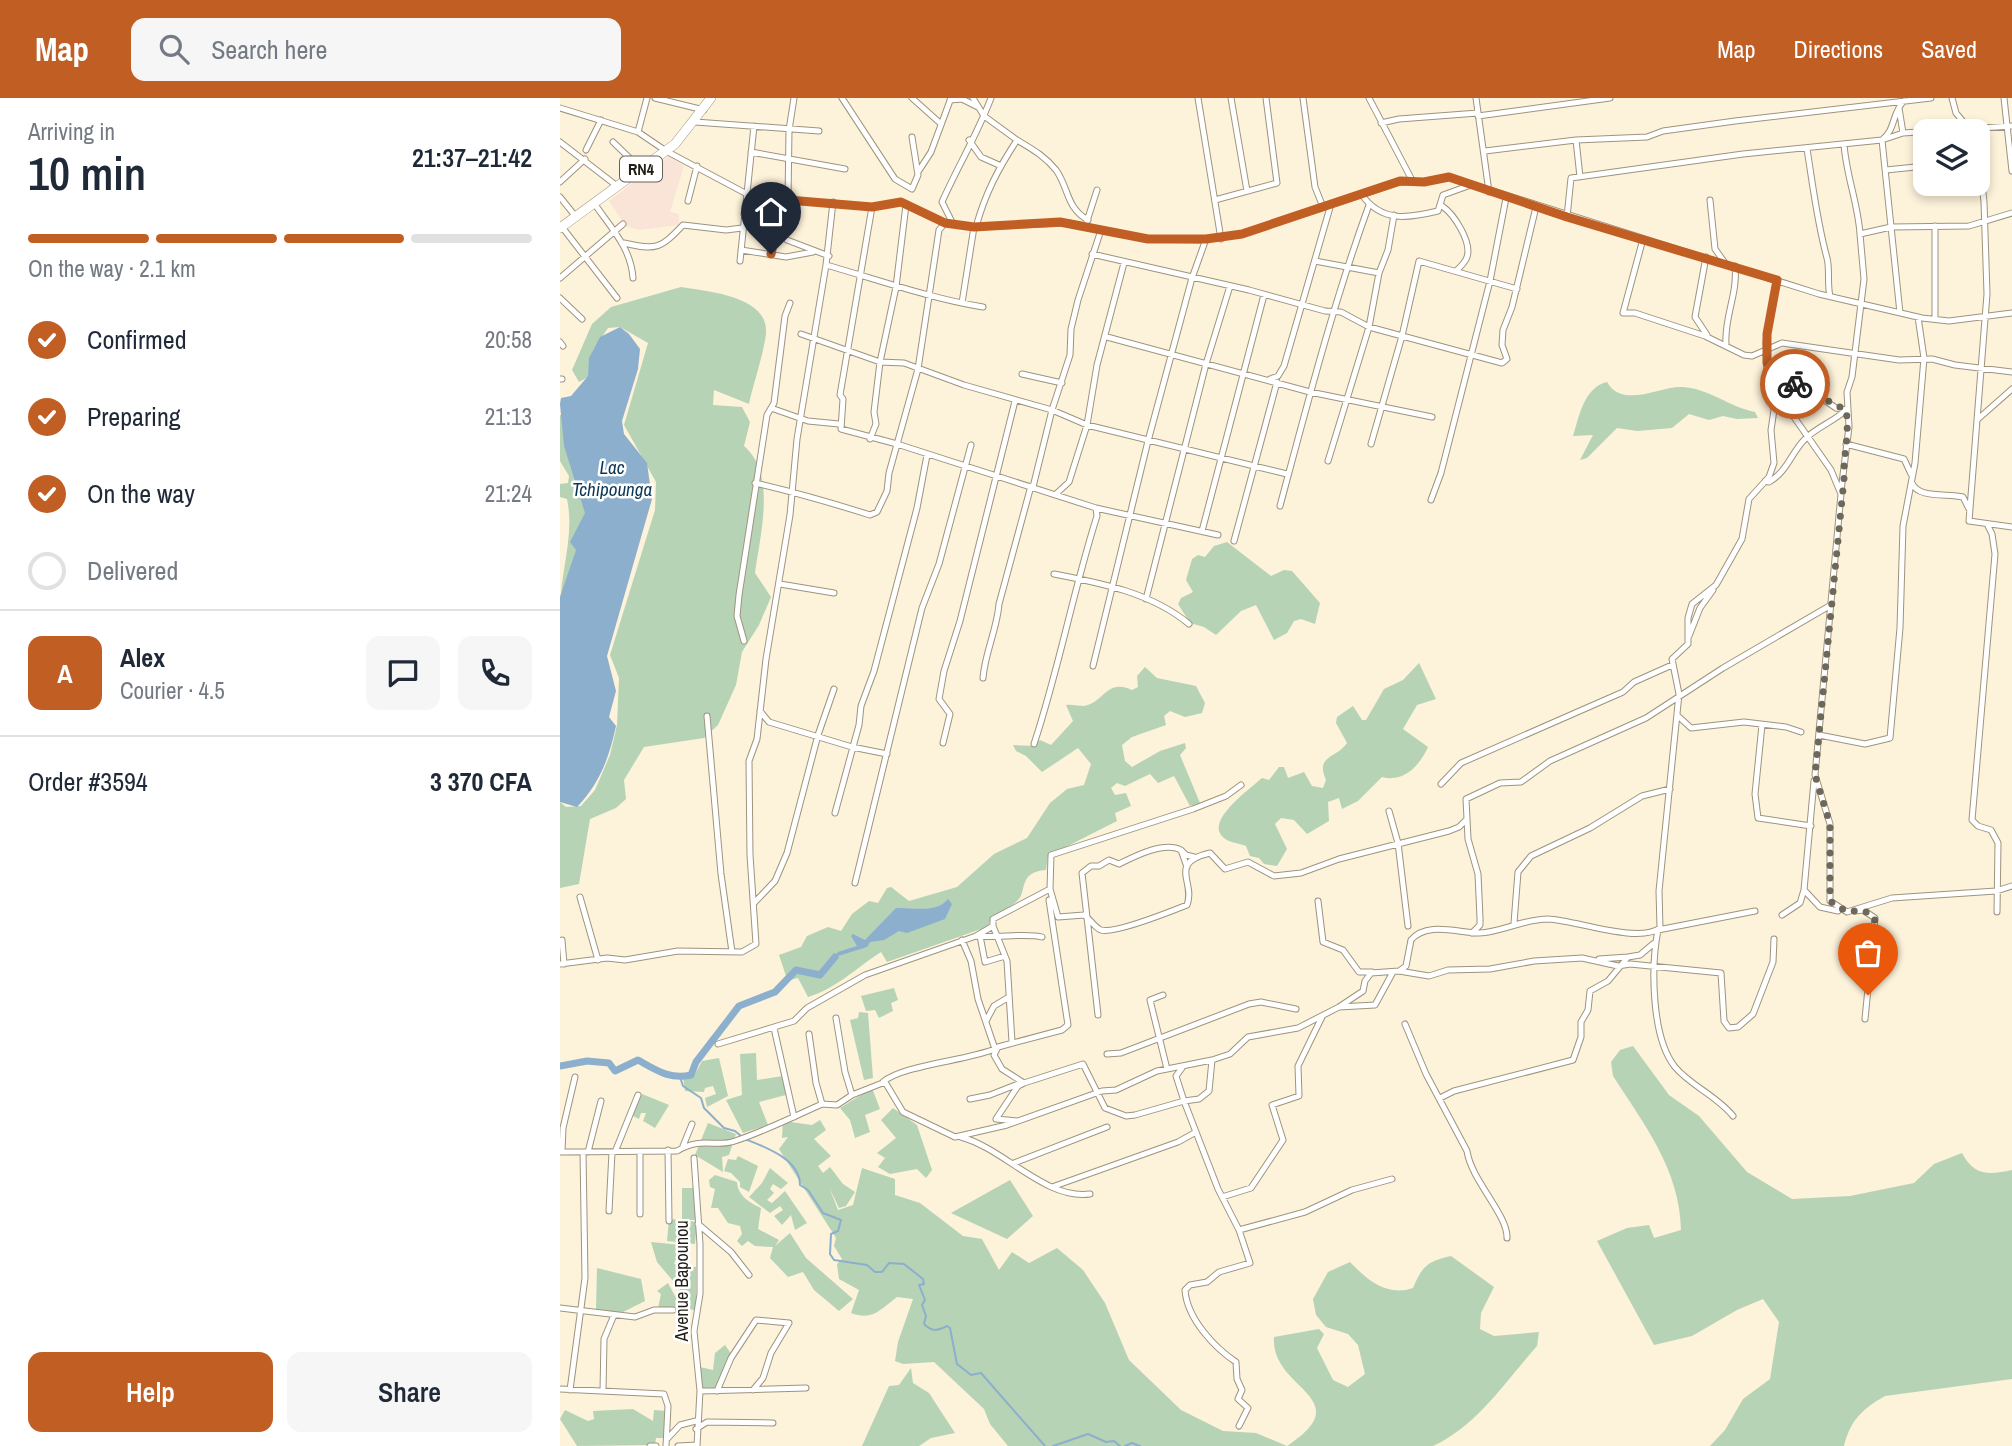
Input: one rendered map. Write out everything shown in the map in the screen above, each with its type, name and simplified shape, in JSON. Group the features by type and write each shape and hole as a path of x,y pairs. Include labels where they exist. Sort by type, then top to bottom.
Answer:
{"highway":[{"name":"RN4","path":"561,227 666,151 695,122 711,98"}],"street":[{"path":"638,132 646,98"},
{"path":"655,98 704,110"},
{"path":"788,200 787,160 794,98"},
{"path":"842,98 895,179 912,189 918,180 912,136"},
{"path":"912,98 940,123"},
{"path":"974,98 984,116 1017,140 1037,150 1058,172 1070,204 1087,223 1101,230 1148,239 1221,239 1400,181 1449,177 1567,217 1860,304 1949,321 2012,313"},
{"path":"953,224 942,202 964,162 970,140 979,132 991,98"},
{"path":"1198,98 1221,239"},
{"path":"1231,98 1247,191"},
{"path":"1215,200 1277,183 1266,98"},
{"path":"1303,98 1315,187 1323,207"},
{"path":"1369,98 1381,123 1402,155 1413,182"},
{"path":"1476,98 1489,192"},
{"path":"1545,98 1546,106"},
{"path":"1381,123 1610,98"},
{"path":"1485,151 1576,140 1647,137 1663,131 1735,121 1930,98"},
{"path":"1952,98 1956,113 1962,119"},
{"path":"2004,98 2012,171"},
{"path":"918,172 931,152 951,99 962,99 978,107"},
{"path":"1900,103 1903,133"},
{"path":"1882,140 1893,128 1900,103"},
{"path":"560,108 638,132 666,151 745,193"},
{"path":"586,150 601,120"},
{"path":"695,122 819,131"},
{"path":"740,261 754,126"},
{"path":"1990,128 2009,126"},
{"path":"1567,217 1571,178 1743,154 1882,140 1913,132"},
{"path":"970,140 981,157 999,165"},
{"path":"962,303 975,227 985,196 999,165 1017,140"},
{"path":"1576,140 1580,177"},
{"path":"1882,140 1900,313"},
{"path":"560,142 617,186"},
{"path":"614,142 641,169"},
{"path":"1782,915 1800,903 1804,890 1840,495 1849,427 1846,410 1864,279 1860,221 1849,185 1844,144"},
{"path":"1807,149 1821,245 1828,260 1826,281 1830,296"},
{"path":"751,152 845,169"},
{"path":"560,182 585,159"},
{"path":"688,201 697,166"},
{"path":"1886,170 1913,167"},
{"path":"1442,206 1443,195 1470,185"},
{"path":"1087,223 1097,190"},
{"path":"1362,195 1369,205 1394,215 1421,217 1442,206"},
{"path":"1981,196 1987,294 1969,521 2012,527"},
{"path":"560,197 576,217"},
{"path":"1431,500 1441,473 1490,281 1506,198"},
{"path":"769,222 780,205 788,200 872,207 897,202 945,223 975,227 1052,222 1087,223"},
{"path":"1710,200 1715,249 1726,264"},
{"path":"562,940 562,964 625,960 678,951 732,952 747,950 756,944 749,768 780,584 813,340 829,256 833,202"},
{"path":"594,204 624,243 632,265 633,278"},
{"path":"1270,379 1282,371 1331,204"},
{"path":"870,439 876,424 874,412 880,362 896,287 906,205"},
{"path":"1280,506 1346,268 1369,205"},
{"path":"1442,206 1457,220 1468,252 1466,261 1456,271"},
{"path":"872,207 863,274 848,349 839,424 843,431 897,444 1057,493 1096,508 1218,535"},
{"path":"1092,254 1350,315 1369,327 1470,357 1502,363 1507,361 1502,345 1503,330 1517,289 1536,207"},
{"path":"744,214 763,217 787,240 829,256"},
{"path":"1860,234 1891,228 1960,227 2012,214"},
{"path":"1328,461 1369,327 1379,272 1388,250 1394,215"},
{"path":"755,483 791,491 836,507 874,515 887,491 918,369 939,230 945,223"},
{"path":"560,278 623,224"},
{"path":"624,243 661,246 672,240 684,225 726,230 742,228"},
{"path":"1935,226 1935,320"},
{"path":"561,227 617,298"},
{"path":"771,254 776,229"},
{"path":"983,678 987,650 1052,410 1070,355 1071,329 1101,230"},
{"path":"1093,666 1148,441 1192,278 1206,239"},
{"path":"1643,239 1623,313 1635,313 1712,339 1744,355 1752,356 1782,343 1899,360 1924,358 2012,372"},
{"path":"741,250 786,257 813,252"},
{"path":"1688,332 1695,317 1706,257"},
{"path":"1314,261 1379,272"},
{"path":"1371,444 1379,408 1402,335 1419,261 1517,289"},
{"path":"1057,493 1069,482 1087,425 1097,365 1107,337 1124,263"},
{"path":"826,265 863,274 928,296 983,307"},
{"path":"1726,344 1727,323 1736,289 1735,267"},
{"path":"1733,1116 1718,1099 1694,1083 1672,1062 1659,1027 1655,941 1678,698 1672,659 1685,649 1692,604 1714,589 1742,539 1749,499 1765,481 1774,463 1771,430 1773,410 1766,349 1777,280"},
{"path":"1146,599 1206,364 1230,286"},
{"path":"1202,531 1264,295"},
{"path":"560,298 582,319"},
{"path":"744,641 737,616 755,483 767,415 771,408 785,316 790,303"},
{"path":"1695,317 1712,339"},
{"path":"1819,735 1865,744 1890,738 1900,628 1903,526 1912,482 1924,358 1918,317"},
{"path":"801,334 880,362 904,363 1016,401 1052,410 1087,425 1124,432 1148,441 1184,447 1221,459 1256,464 1287,474"},
{"path":"1107,337 1310,392 1432,417"},
{"path":"1767,363 1791,383 1808,389 1836,408 1846,410"},
{"path":"1022,374 1062,383"},
{"path":"1234,541 1277,382"},
{"path":"1977,420 2012,389"},
{"path":"943,743 950,714 939,699 944,671 960,621 1016,401"},
{"path":"1787,407 1831,470 1840,495"},
{"path":"771,408 802,419 839,424"},
{"path":"1765,481 1769,482 1784,470 1795,450 1807,437 1846,410"},
{"path":"855,883 922,608 939,564 971,444"},
{"path":"1846,444 1904,460 1914,489 1922,494 1963,496 1969,509"},
{"path":"835,813 917,508 927,455"},
{"path":"1034,744 1053,687 1096,508"},
{"path":"1987,524 1992,534 1995,554 1972,820 1978,827 1991,830 1998,843 1997,912"},
{"path":"1054,574 1112,587 1168,607 1189,624"},
{"path":"780,584 834,593"},
{"path":"1472,933 1480,925 1480,918 1478,874 1466,820 1466,799 1500,783 1521,782 1538,768 1646,718 1723,668 1831,605"},
{"path":"1441,784 1461,764 1622,692 1649,674 1672,665"},
{"path":"754,903 775,881 787,853 818,735 834,689"},
{"path":"760,712 769,722 852,747 887,754"},
{"path":"1677,714 1691,728 1725,722 1786,727 1801,732"},
{"path":"707,716 721,874 732,952"},
{"path":"1762,725 1755,794 1758,818 1811,826"},
{"path":"1815,775 1830,824 1830,901 1847,912"},
{"path":"575,1077 563,1128 561,1152 677,1151 683,1146 708,1140 736,1141 822,1104 837,1105 852,1095 883,1082 894,1073 972,1058 1012,1042 1062,1030 1068,1025 1049,889 1051,855 1192,809 1226,796 1241,785"},
{"path":"1514,923 1518,872 1531,856 1590,828 1642,796 1670,789"},
{"path":"1389,811 1398,843 1408,926"},
{"path":"1098,1015 1086,917 1084,869 1109,860 1119,864 1146,852 1174,847 1186,855 1213,853 1225,869 1248,862 1274,876 1310,871 1398,843 1454,830 1466,820"},
{"path":"1049,889 1058,918 1086,917 1099,930 1143,923 1163,912 1187,905 1187,867 1181,850"},
{"path":"1187,867 1195,856"},
{"path":"1847,912 1892,898 1996,891 2012,886"},
{"path":"1012,1042 1005,956 993,926 993,919 1049,889"},
{"path":"1804,890 1820,907 1847,912 1863,910 1875,918 1865,1019"},
{"path":"580,897 598,960"},
{"path":"1318,901 1323,942 1343,950 1359,972 1396,971 1429,976 1443,970 1490,969 1534,961 1628,957 1640,955 1655,941"},
{"path":"1339,1007 1375,1005 1396,971 1408,964 1411,940 1418,933 1442,930 1472,933 1496,930 1514,923 1551,919 1627,932 1651,933 1755,911"},
{"path":"1480,918 1491,929 1496,930"},
{"path":"978,936 993,926"},
{"path":"978,936 985,962 1005,956"},
{"path":"718,1044 794,1021 807,1008 865,975 962,940 978,936 1042,937"},
{"path":"1591,960 1618,966 1630,964 1721,973 1724,1021 1729,1028 1738,1027 1755,1010 1773,962 1774,939"},
{"path":"962,940 971,961 995,1049 994,1055 1002,1069 1024,1083"},
{"path":"1440,1098 1478,1084 1573,1060 1581,1037 1581,1022 1588,1010 1590,991 1608,981 1628,957"},
{"path":"883,1082 903,1112 948,1137 961,1137 1020,1121 1167,1069 1226,1056 1248,1037 1298,1028 1322,1017 1363,991 1368,976 1375,971"},
{"path":"1163,995 1150,1000 1167,1069"},
{"path":"986,1021 994,1006 1009,997"},
{"path":"1107,1054 1121,1053 1249,1003 1261,1002 1296,1009"},
{"path":"1222,1197 1251,1188 1283,1140 1272,1105 1299,1096 1298,1066 1322,1017"},
{"path":"836,1018 845,1072 852,1095"},
{"path":"1405,1024 1426,1074 1467,1151 1468,1162 1476,1180 1488,1193 1505,1227 1507,1238"},
{"path":"774,1028 794,1117"},
{"path":"809,1034 822,1104"},
{"path":"970,1099 1083,1064 1105,1108 1126,1116 1199,1099 1209,1091 1212,1060"},
{"path":"1183,1067 1176,1076 1184,1101 1222,1197 1239,1230 1250,1263 1219,1272 1207,1282 1190,1285 1184,1293 1199,1328 1216,1343 1222,1355 1236,1362 1237,1379 1242,1390 1238,1399 1248,1408 1238,1426"},
{"path":"1020,1121 996,1119 1018,1086 1024,1083"},
{"path":"609,1211 613,1152 638,1096"},
{"path":"570,1390 585,1251 586,1152 601,1101"},
{"path":"683,1146 692,1124"},
{"path":"1014,1163 1107,1128"},
{"path":"1052,1187 1178,1142 1196,1132"},
{"path":"961,1137 1014,1163 1052,1187 1075,1196 1090,1194"},
{"path":"668,1150 669,1221"},
{"path":"640,1152 640,1214"},
{"name":"Avenue Bapounou","path":"694,1158 700,1294 694,1331 700,1391 696,1446"},
{"path":"1239,1230 1306,1212 1352,1190 1392,1179"},
{"path":"698,1224 731,1252 749,1275"},
{"path":"560,1308 637,1317 654,1310 673,1310"},
{"path":"603,1391 604,1339 614,1315"},
{"path":"717,1391 731,1359 756,1320 789,1323 771,1353 763,1378 753,1390"},
{"path":"700,1391 806,1388"},
{"path":"560,1389 664,1394 667,1400 666,1444"},
{"path":"666,1444 680,1425 707,1422 773,1423"},
{"path":"650,1446 656,1446"},
{"path":"678,1446 696,1446"}],"shaded area":[{"path":"669,156 684,166 670,212 679,214 679,225 640,230 626,226 609,201"}],"green space":[{"path":"681,287 733,297 756,310 763,319 766,336 749,404 714,390 713,405 742,407 750,422 744,446 754,458 760,472 764,506 755,573 771,597 759,625 742,652 736,685 718,725 704,738 644,747 624,780 626,799 616,808 590,819 579,884 560,888 560,802 566,807 581,806 595,790 610,755 617,725 619,678 610,655 655,510 656,482 624,425 648,343 620,327 608,328 593,350 588,377 579,382 572,370 592,324 611,307"},
{"path":"1607,382 1614,390 1632,395 1674,387 1692,388 1755,412 1758,418 1737,419 1723,416 1709,420 1689,414 1672,428 1637,431 1617,428 1587,458 1580,460 1593,435 1573,436 1580,412 1593,390"},
{"path":"560,415 566,416 575,461 570,467 574,468 586,511 579,549 560,610 569,513 567,499 560,497 560,484 568,483 569,476 560,461"},
{"path":"1227,542 1271,576 1284,570 1292,571 1320,603 1315,624 1301,619 1294,621 1287,633 1274,640 1256,605 1241,611 1216,635 1204,627 1190,623 1178,604 1181,598 1193,592 1186,580 1192,559 1198,555 1205,557 1214,546"},
{"path":"1419,663 1436,699 1417,705 1403,729 1428,747 1416,766 1404,775 1382,777 1358,801 1342,809 1339,798 1328,802 1329,821 1307,834 1294,820 1281,818 1275,824 1287,849 1277,866 1264,864 1259,858 1250,856 1246,846 1224,838 1219,831 1219,823 1224,815 1262,778 1269,780 1279,767 1284,767 1288,778 1304,772 1312,786 1323,788 1326,780 1323,772 1325,762 1347,743 1336,723 1337,717 1353,706 1362,720 1366,720 1384,689 1403,680"},
{"path":"1145,667 1157,678 1196,686 1205,703 1202,713 1185,717 1170,711 1164,716 1166,725 1132,737 1122,745 1125,761 1132,767 1160,751 1185,743 1186,748 1180,755 1200,803 1190,806 1174,776 1158,783 1150,774 1125,786 1117,783 1111,788 1115,795 1126,793 1131,806 1115,813 1117,821 1048,856 1046,870 1031,874 1018,900 993,918 987,927 887,962 881,952 837,983 808,997 798,978 790,980 786,976 779,955 801,947 807,936 828,927 841,931 852,914 869,901 878,903 887,888 891,887 909,901 957,887 994,854 1027,838 1050,803 1067,789 1084,785 1091,764 1078,748 1042,772 1026,756 1016,751 1013,745 1034,746 1040,740 1051,745 1073,721 1066,705 1091,704 1116,687 1132,690 1138,687 1137,676"},
{"path":"894,988 898,1000 891,1003 893,1011 879,1018 875,1010 866,1011 861,996"},
{"path":"859,1012 868,1013 873,1078 864,1080 850,1020 858,1018"},
{"path":"1633,1046 1669,1095 1699,1116 1747,1172 1792,1199 1850,1196 1914,1183 1934,1164 1962,1153 1977,1170 1996,1173 2012,1170 2012,1379 1885,1396 1858,1416 1844,1446 1710,1446 1725,1430 1743,1399 1770,1379 1779,1322 1763,1299 1737,1310 1692,1336 1654,1345 1597,1241 1627,1228 1649,1225 1654,1238 1681,1230 1679,1208 1667,1168 1648,1130 1613,1076 1611,1062 1620,1050"},
{"path":"756,1053 757,1080 783,1076 786,1095 759,1102 768,1125 743,1133 726,1100 742,1095 740,1054"},
{"path":"719,1058 728,1096 707,1107 705,1098 716,1094 713,1086 705,1088 704,1092 685,1091 683,1077 695,1074 702,1061"},
{"path":"872,1088 880,1109 865,1115 870,1132 855,1138 850,1120 840,1108"},
{"path":"642,1094 669,1105 655,1128 643,1121 646,1113 641,1113 639,1119 631,1115"},
{"path":"893,1108 917,1125 932,1170 926,1178 917,1169 890,1174 878,1167 885,1158 877,1153 896,1138 881,1120"},
{"path":"820,1120 826,1130 814,1139 831,1156 818,1166 823,1173 830,1167 843,1184 855,1192 846,1206 839,1208 829,1187 838,1210 853,1205 862,1168 895,1179 895,1195 920,1203 963,1236 982,1239 999,1270 1012,1252 1029,1263 1057,1248 1083,1270 1105,1303 1129,1360 1181,1410 1223,1431 1256,1433 1287,1446 1008,1446 990,1424 984,1409 934,1362 903,1364 895,1361 898,1342 913,1299 897,1297 870,1315 851,1313 859,1290 839,1279 837,1264 842,1259 834,1246 836,1238 779,1149 788,1137 782,1138 783,1121 812,1125"},
{"path":"708,1123 736,1134 729,1155 722,1157 723,1172 695,1155"},
{"path":"738,1156 758,1166 749,1192 740,1187 740,1182 731,1173 724,1171 728,1159 736,1160"},
{"path":"770,1168 788,1183 781,1189 773,1184 770,1189 774,1193 767,1200 772,1203 785,1191 807,1223 795,1230 791,1215 782,1225 774,1216 783,1210 780,1206 770,1213 749,1197 762,1183"},
{"path":"715,1175 737,1182 742,1195 761,1208 758,1229 779,1240 775,1246 790,1233 806,1258 853,1299 839,1311 814,1290 803,1272 788,1277 770,1258 773,1247 755,1246 748,1241 742,1246 737,1241 742,1234 740,1226 728,1223 718,1208 711,1208 715,1189 710,1187 709,1180"},
{"path":"1010,1180 1033,1216 1007,1239 951,1213"},
{"path":"682,1188 695,1188 695,1220 683,1220 697,1222 695,1244 667,1241 669,1219 682,1220"},
{"path":"651,1242 681,1245 674,1264 696,1267 696,1310 658,1308 661,1294 657,1291 668,1283 675,1296 679,1290 684,1294 657,1262"},
{"path":"1451,1256 1494,1287 1481,1313 1480,1329 1494,1336 1539,1332 1537,1346 1490,1402 1463,1427 1433,1446 1287,1446 1308,1429 1316,1416 1314,1404 1307,1393 1285,1370 1276,1355 1274,1337 1319,1329 1324,1334 1317,1348 1333,1380 1348,1387 1365,1374 1358,1345 1348,1334 1326,1327 1316,1315 1313,1299 1328,1272 1350,1262 1378,1285 1404,1290 1413,1288 1427,1266"},
{"path":"597,1268 641,1279 645,1301 621,1313 596,1309"},
{"path":"725,1345 732,1355 716,1390 701,1389 700,1367 713,1370 715,1353"},
{"path":"911,1368 913,1383 929,1393 955,1433 931,1438 919,1446 862,1446 889,1386 899,1385"},
{"path":"633,1409 653,1421 654,1410 667,1411 663,1438 656,1438 655,1445 577,1446 560,1419 565,1410 588,1421 594,1419 593,1411"}],"water":[{"name":"Lac Tchipounga","path":"620,327 640,349 638,369 622,421 624,434 647,463 652,499 607,656 616,691 609,717 616,726 598,779 577,807 560,802 560,597 576,550 570,542 585,513 564,446 560,404 561,398 571,396 588,376 589,358 600,337"},
{"path":"948,899 952,904 945,919 907,933 899,931 884,940 870,942 867,947 835,957 838,952 857,946 851,936 853,934 865,940 896,908 937,907"}],"waterway":[{"path":"560,1066 587,1061 609,1063 615,1071 638,1060 670,1075 691,1075 696,1062 739,1006 775,992 796,970 820,975 835,957"},
{"path":"680,1077 683,1086 701,1098 704,1108 724,1128 741,1136"},
{"path":"745,1139 788,1161 794,1168 800,1185 808,1190 823,1213 841,1220 838,1231 831,1234 830,1254 834,1260 867,1265 875,1272 882,1272 889,1263 904,1264 923,1279 924,1284 919,1285 925,1300 922,1305 926,1316 924,1324 935,1330 947,1326 950,1328 957,1364 971,1375 981,1373 1045,1446"},
{"path":"1053,1446 1088,1434 1106,1442 1114,1441 1120,1446"},
{"path":"1125,1446 1132,1443 1140,1446"}],"way so far":[{"path":"1795,384 1821,396 1836,408 1846,410 1849,427 1843,459 1844,479 1840,495 1815,775 1830,824 1830,901 1847,912 1863,910 1871,912 1875,918 1868,995"}],"route":[{"path":"771,254 776,229 769,222 780,205 788,200 872,207 901,202 945,223 974,227 1060,222 1148,239 1221,239 1400,181 1424,182 1449,177 1567,217 1711,258 1777,280 1770,309 1767,363 1783,378 1795,384"}]}
